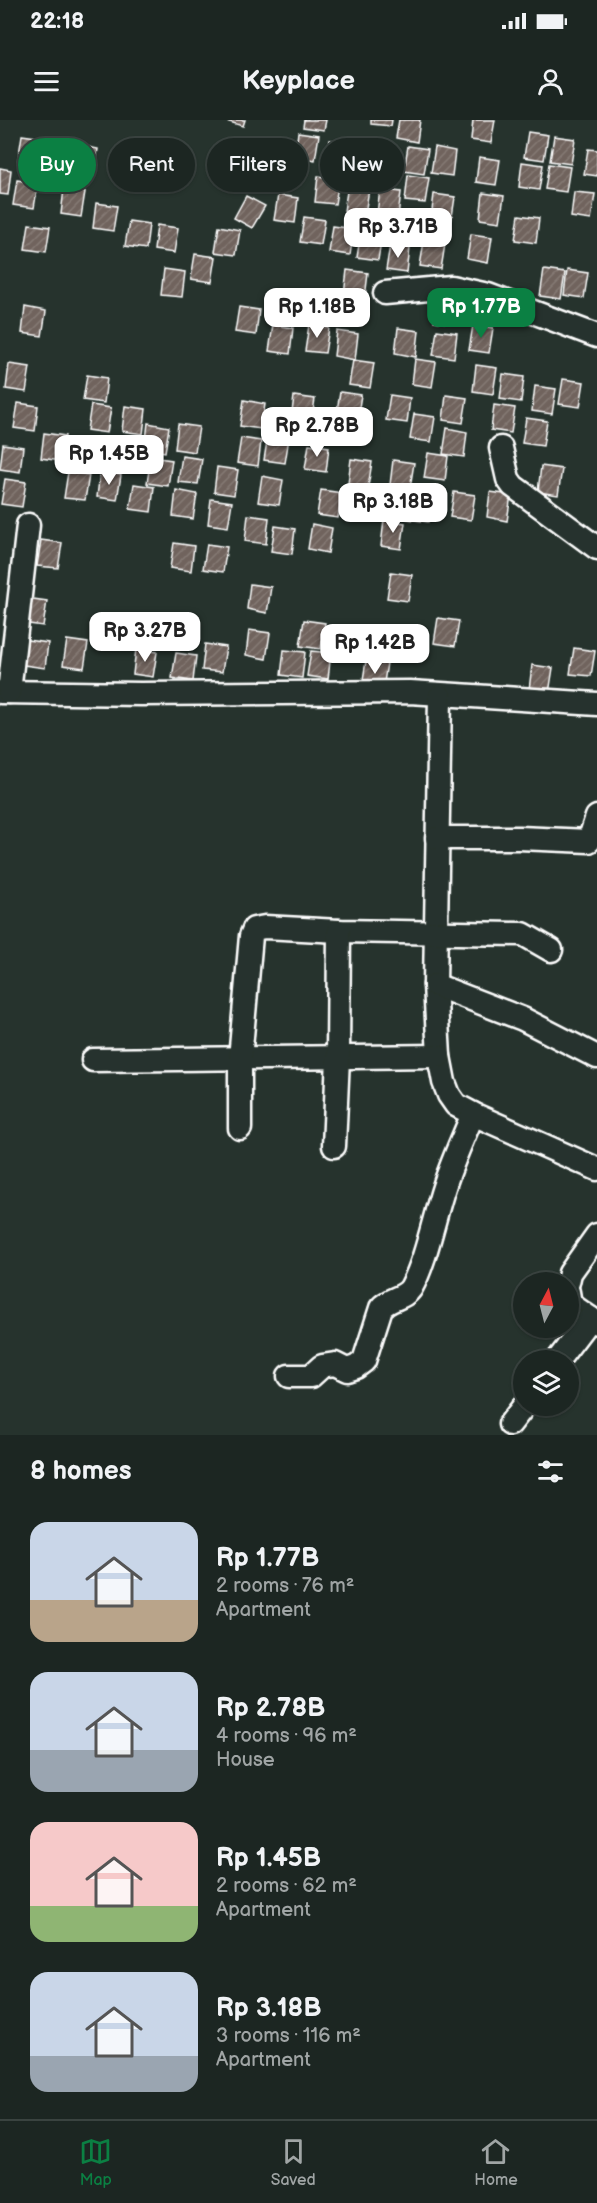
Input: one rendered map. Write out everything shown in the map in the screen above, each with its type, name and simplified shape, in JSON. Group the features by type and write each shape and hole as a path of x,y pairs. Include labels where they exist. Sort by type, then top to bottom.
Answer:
{"street":[{"path":"385,293 451,287 488,295 597,336"},
{"path":"501,448 508,479 513,486 597,548"},
{"path":"28,525 4,692 141,694 411,692 440,696 597,704"},
{"path":"440,696 435,985 439,1056 444,1082 456,1105 597,1169"},
{"path":"437,838 589,841 597,818"},
{"path":"240,1128 240,1059 251,936 254,929 265,927 339,931 523,934 550,950"},
{"path":"334,1146 338,1058 339,931"},
{"path":"435,985 523,1019 597,1057"},
{"path":"93,1060 439,1056"},
{"path":"289,1376 311,1376 322,1366 335,1364 347,1370 364,1361 381,1308 410,1289 421,1261 444,1184 472,1114"},
{"path":"571,1272 597,1235"},
{"path":"567,1350 593,1321 579,1311"},
{"path":"510,1424 516,1416"}],"building":[{"path":"223,120 245,120 243,126"},
{"path":"304,120 326,120 324,130 303,127"},
{"path":"371,120 392,120 391,126 371,124"},
{"path":"399,120 420,120 417,142 396,138"},
{"path":"473,120 495,120 491,143 471,140"},
{"path":"298,132 319,135 315,160 308,159 308,138 297,138"},
{"path":"528,132 548,135 544,160 524,157"},
{"path":"22,135 43,138 22,138"},
{"path":"554,136 575,139 571,164 550,161"},
{"path":"408,146 428,149 424,174 404,171"},
{"path":"435,147 455,151 452,176 431,173"},
{"path":"588,149 597,150 597,176 584,174"},
{"path":"479,157 500,160 496,185 476,182"},
{"path":"522,162 543,165 539,190 519,187"},
{"path":"549,164 570,167 566,192 545,189"},
{"path":"0,168 11,170 8,195 0,194"},
{"path":"408,175 429,178 425,203 405,201"},
{"path":"318,176 320,176 320,192 337,192 335,204 315,202"},
{"path":"17,180 18,192 37,192 34,208 13,205"},
{"path":"64,192 85,192 81,217 61,214"},
{"path":"347,192 369,192 365,214 344,211"},
{"path":"380,192 401,192 398,217 377,214"},
{"path":"574,192 595,194 591,220 571,217"},
{"path":"483,193 504,196 500,222 480,219"},
{"path":"434,194 455,197 451,223 431,219"},
{"path":"278,195 298,198 295,223 274,220"},
{"path":"246,196 265,206 252,228 234,218"},
{"path":"96,203 117,206 113,231 93,228"},
{"path":"519,215 539,218 536,243 515,240"},
{"path":"304,217 325,220 321,245 300,242"},
{"path":"129,221 149,224 146,249 125,246"},
{"path":"29,224 50,227 46,252 25,249"},
{"path":"157,225 178,228 174,253 154,250"},
{"path":"219,226 240,230 236,255 215,252"},
{"path":"333,226 354,229 350,255 329,252"},
{"path":"361,232 382,235 378,260 357,257"},
{"path":"471,234 492,237 488,263 467,259"},
{"path":"424,241 445,244 441,269 420,266"},
{"path":"390,245 410,248 407,273 386,270"},
{"path":"195,254 216,257 212,282 191,279"},
{"path":"164,269 185,272 182,297 161,295"},
{"path":"347,270 368,273 365,298 344,295"},
{"path":"544,270 565,273 561,299 540,296"},
{"path":"567,270 588,273 584,298 564,295"},
{"path":"438,295 459,298 455,324 434,321"},
{"path":"25,307 46,311 42,336 22,333"},
{"path":"239,307 259,310 256,335 235,332"},
{"path":"273,325 293,328 290,354 269,351"},
{"path":"309,325 329,328 325,353 305,351"},
{"path":"473,325 493,328 489,353 469,350"},
{"path":"398,328 419,331 416,357 395,353"},
{"path":"437,330 457,333 454,358 433,355"},
{"path":"337,331 358,334 355,360 334,356"},
{"path":"415,359 436,362 432,387 412,384"},
{"path":"353,360 374,363 370,388 349,385"},
{"path":"9,364 30,367 26,392 6,389"},
{"path":"476,365 497,368 493,394 473,391"},
{"path":"503,374 524,377 521,402 500,399"},
{"path":"87,375 107,378 104,403 83,400"},
{"path":"563,379 584,382 580,407 559,404"},
{"path":"535,386 556,389 552,414 532,411"},
{"path":"340,392 361,395 357,420 336,417"},
{"path":"390,395 410,398 407,423 386,420"},
{"path":"446,395 467,398 463,423 443,420"},
{"path":"294,396 315,399 311,424 291,421"},
{"path":"244,400 265,404 261,429 240,426"},
{"path":"18,403 38,406 35,431 14,428"},
{"path":"91,405 111,408 107,433 87,430"},
{"path":"494,405 515,408 511,433 491,430"},
{"path":"125,406 146,409 143,434 122,431"},
{"path":"414,414 435,417 431,442 410,439"},
{"path":"526,418 547,421 543,446 522,443"},
{"path":"148,423 169,427 165,452 145,449"},
{"path":"178,424 199,427 195,452 175,449"},
{"path":"447,428 467,432 464,457 443,454"},
{"path":"44,433 65,436 61,461 41,458"},
{"path":"268,435 289,438 285,463 264,460"},
{"path":"241,438 261,441 258,466 237,463"},
{"path":"120,440 141,443 137,468 116,465"},
{"path":"87,442 108,445 104,470 83,467"},
{"path":"3,444 23,447 20,472 0,469"},
{"path":"309,444 329,447 326,472 305,469"},
{"path":"428,453 448,456 445,481 424,478"},
{"path":"182,456 202,459 198,484 178,482"},
{"path":"151,457 172,460 168,486 147,483"},
{"path":"351,459 372,462 368,487 348,484"},
{"path":"393,460 414,463 410,488 390,485"},
{"path":"541,466 562,469 558,495 538,492"},
{"path":"217,467 238,470 234,495 214,492"},
{"path":"68,472 89,475 85,500 64,498"},
{"path":"100,472 121,475 117,500 97,497"},
{"path":"262,476 283,480 279,505 258,502"},
{"path":"5,479 26,482 22,507 1,504"},
{"path":"134,484 154,487 151,512 130,509"},
{"path":"176,490 197,494 193,519 173,516"},
{"path":"321,490 342,493 338,518 317,515"},
{"path":"454,492 475,495 471,520 450,517"},
{"path":"490,492 511,495 507,521 487,517"},
{"path":"411,494 432,496 428,522 407,519"},
{"path":"211,499 232,502 228,527 208,524"},
{"path":"248,515 269,518 266,544 245,541"},
{"path":"384,520 405,523 401,549 381,546"},
{"path":"312,524 332,528 328,553 308,549"},
{"path":"275,526 295,529 292,554 271,551"},
{"path":"41,540 62,543 58,568 37,566"},
{"path":"174,543 194,546 191,571 170,568"},
{"path":"207,544 227,547 223,572 203,569"},
{"path":"391,572 412,575 408,601 387,598"},
{"path":"250,584 271,587 267,613 247,609"},
{"path":"26,598 47,601 43,626 22,623"},
{"path":"438,618 459,621 455,646 434,643"},
{"path":"304,620 325,623 321,649 300,646"},
{"path":"249,630 270,633 266,659 246,655"},
{"path":"401,633 421,636 418,661 397,658"},
{"path":"27,640 48,643 45,668 24,665"},
{"path":"67,640 88,643 84,668 63,665"},
{"path":"205,644 226,647 222,672 202,670"},
{"path":"574,648 595,651 591,676 570,674"},
{"path":"136,649 157,652 153,677 133,674"},
{"path":"284,650 305,652 302,678 281,675"},
{"path":"311,651 331,653 328,679 307,676"},
{"path":"176,653 196,656 193,681 172,678"},
{"path":"366,661 387,663 383,689 362,686"},
{"path":"532,665 553,668 549,693 529,690"}]}
